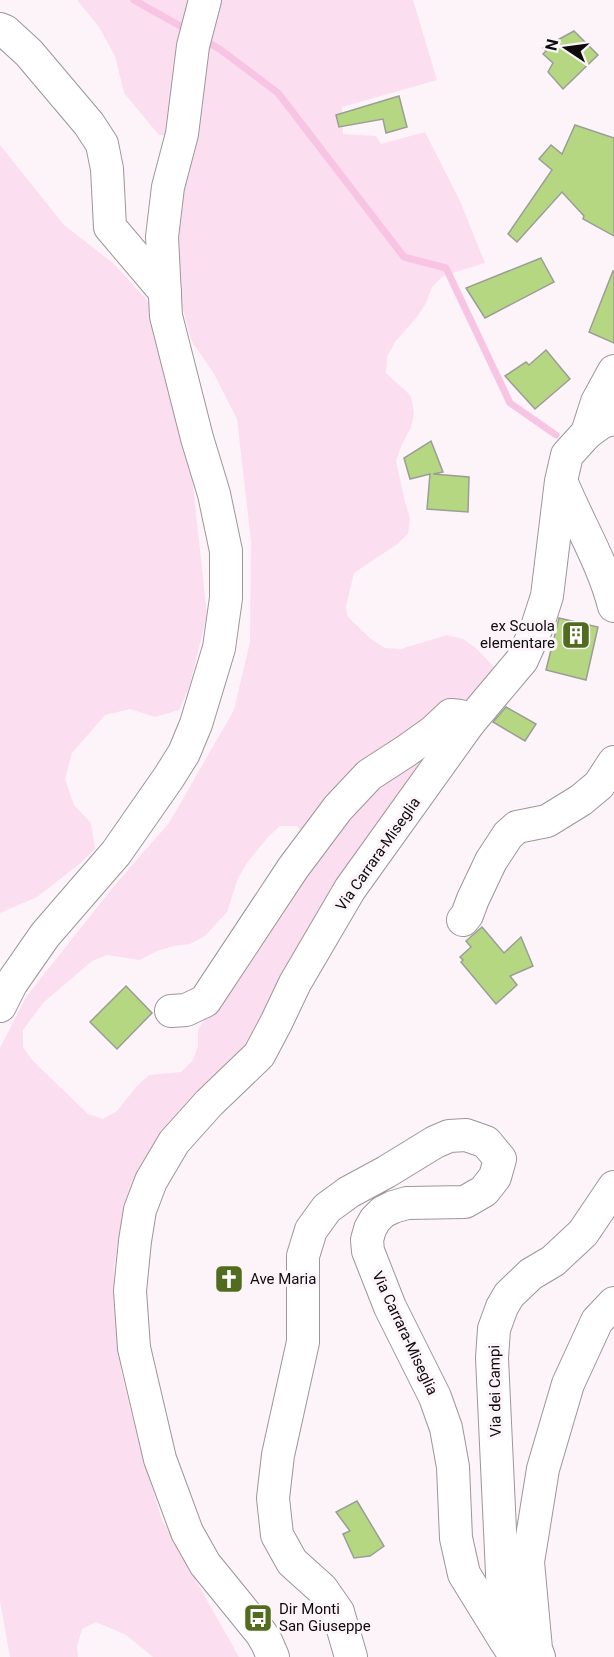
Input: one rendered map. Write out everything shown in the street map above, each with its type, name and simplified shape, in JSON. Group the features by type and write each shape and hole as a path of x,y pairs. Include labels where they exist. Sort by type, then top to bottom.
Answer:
{"street":[{"path":"0,1006 11,984 45,935 116,853 184,753 196,724 219,648 226,598 226,551 214,494 197,438 166,316 162,237 168,187 182,134 193,46 205,0"},
{"path":"0,29 29,53 89,124 102,144 107,169 110,227 165,292"},
{"path":"601,425 597,402 614,371"},
{"name":"Via Carrara-Miseglia","path":"273,1657 261,1633 205,1563 187,1532 160,1458 134,1348 130,1291 140,1210 151,1181 174,1142 209,1103 259,1055 295,983 350,889 469,723 522,660 537,627 547,596 561,481 567,455 601,425"},
{"path":"561,481 598,561 614,606"},
{"path":"171,1011 186,1010 206,1001 293,868 338,808 369,775 434,731 451,715 460,716 469,723"},
{"path":"464,920 491,861 508,835 517,827 548,821 581,800 599,785 614,762"},
{"name":"Via Carrara-Miseglia","path":"351,1657 338,1612 322,1590 292,1562 278,1535 273,1498 278,1455 303,1342 303,1256 311,1230 327,1208 349,1192 435,1142 449,1136 466,1135 486,1142 500,1159 495,1178 484,1191 465,1202 407,1203 383,1212 375,1220 367,1240 368,1251 390,1307 435,1396 446,1428 453,1467 456,1538 464,1574 511,1650"},
{"name":"Via dei Campi","path":"511,1650 492,1358 494,1329 509,1295 531,1274 553,1261 582,1233 614,1187"},
{"path":"539,1657 536,1649 528,1562 543,1469 568,1384 597,1321 614,1303"}],"shaded area":[{"path":"77,0 198,0 172,136 159,135 124,93 115,56 99,27"},
{"path":"221,0 413,0 437,80 342,107 343,134 376,136 381,144 425,132 460,201 485,263 443,276 432,287 417,317 395,342 387,357 386,373 411,396 414,413 411,428 396,461 410,518 408,534 396,545 354,573 346,606 347,616 371,639 385,648 401,649 447,635 463,639 476,648 495,668 468,704 454,700 440,703 416,730 429,750 336,894 247,1044 213,1084 185,1110 143,1163 123,1213 114,1266 121,1371 140,1448 162,1520 239,1657 153,1657 126,1635 96,1622 82,1629 77,1646 78,1657 10,1657 0,1601 0,1048 26,997 114,886 169,823 234,710 250,642 251,541 237,419 213,372 192,342 180,299 179,231 196,105","holes":["280,826 297,826 307,839 198,1030 198,1046 193,1060 181,1072 149,1075 117,1111 103,1119 88,1114 32,1060 23,1047 23,1030 43,1003 92,961 107,955 140,960 157,951 190,944 205,936 227,912 238,878 268,837"]},
{"path":"0,145 64,225 113,263 147,300 164,343 186,421 207,615 189,688 179,710 155,717 130,709 105,715 72,753 65,779 74,805 91,823 95,849 37,897 0,913"}],"building":[{"path":"574,31 598,55 563,89 548,72 553,63 543,54 546,51 543,48"},
{"path":"399,96 407,127 386,133 383,119 339,127 336,115"},
{"path":"575,125 614,138 614,236 583,219 584,216 562,192 517,242 508,234 552,170 539,159 551,145 562,154"},
{"path":"541,258 554,282 485,318 466,288"},
{"path":"614,271 614,343 589,332"},
{"path":"546,350 570,379 535,409 505,376 526,362 529,365"},
{"path":"431,441 443,472 433,474 469,477 468,512 427,509 430,474 410,479 404,458"},
{"name":"ex Scuola elementare","path":"559,618 598,627 586,680 546,670"},
{"path":"506,707 536,724 525,741 493,722"},
{"path":"482,927 504,953 521,937 533,966 510,976 517,985 496,1004 461,962 463,960 460,957 471,947 466,941"},
{"path":"126,986 152,1013 117,1049 90,1022"},
{"path":"357,1501 384,1546 370,1556 354,1558 343,1534 350,1531 336,1512"}],"waterway":[{"path":"134,0 189,31"},
{"path":"204,40 278,93 404,257 446,268 510,403 556,435"}],"place":[{"name":"ex Scuola elementare","path":"576,635"},
{"name":"Ave Maria","path":"229,1279"},
{"name":"Dir Monti San Giuseppe","path":"258,1618"}]}
